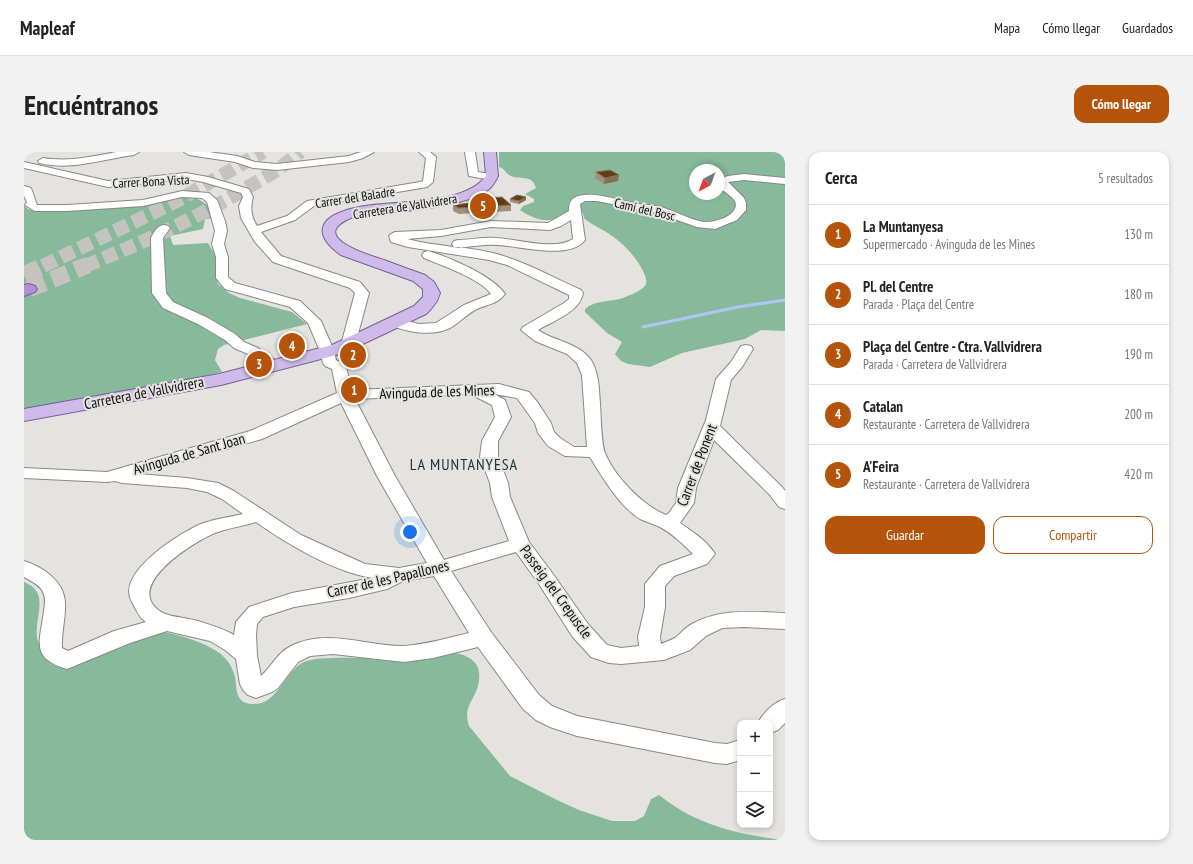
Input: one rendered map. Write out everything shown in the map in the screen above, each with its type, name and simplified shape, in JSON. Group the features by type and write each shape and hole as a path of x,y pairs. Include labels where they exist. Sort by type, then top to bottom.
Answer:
{"main road":[{"path":"490,152 492,177"},
{"name":"Carretera de Vallvidrera","path":"24,415 215,380 270,365 333,353 420,310 428,303 432,294 427,283 419,278 352,255 341,248 330,237 328,232 329,226 337,219 355,212 432,203 464,197 486,186 492,177"}],"street":[{"path":"24,166 32,169 39,168 56,163 82,161 113,152"},
{"path":"33,157 56,163 85,162 134,152"},
{"path":"189,152 237,159 253,165 276,167 370,157 373,153"},
{"name":"Carrer del Baladre","path":"253,230 283,222 297,214 305,205 311,203 423,186 428,182 431,157 424,152"},
{"path":"470,152 474,174 492,177"},
{"name":"Carrer Bona Vista","path":"39,168 95,182 131,183 186,176 245,191 248,197 245,206 247,218 253,230 266,248 277,259 355,285 362,293 333,353"},
{"name":"Camí del Bosc","path":"574,212 574,203 578,200 591,198 659,210 701,225 715,226 733,218 740,210 741,203 739,198 723,185 722,181 730,178 744,178 785,181"},
{"path":"24,189 27,190 32,202 30,205 35,208 66,208 143,203 182,194 205,195 212,200 219,221 220,232 218,244 222,257 222,278 230,286 295,304 314,321 333,353 346,395 363,434 439,568 483,638 531,702 544,713 558,720 608,733 693,750 727,754 737,751"},
{"path":"408,243 453,244 496,241 544,246 571,246 579,240 574,212 550,227 490,224 453,231 395,236 395,238 398,241 408,243 450,251 490,256 511,262 576,293 575,300 569,306 528,330 540,338 572,351 584,361 590,375 596,452 609,474 627,497 646,514 667,523"},
{"path":"164,228 159,233 157,238 159,293 168,305 203,321 230,336 239,345 253,351 270,365"},
{"path":"394,322 415,327 437,327 444,325 471,307 492,299 498,294 495,289 468,272 419,252 408,243"},
{"name":"Carrer de Ponent","path":"651,654 649,637 655,607 655,584 667,571 700,559 705,554 698,546 667,523 676,517 685,503 687,488 711,427 724,379 737,364 746,349"},
{"name":"Avinguda de les Mines","path":"346,395 499,389 523,396 530,402 543,423 546,432 554,442 571,452 596,452"},
{"name":"Passeig del Crepuscle","path":"467,390 484,394 499,402 503,417 490,441 489,457 499,483 500,497 520,544 546,579 580,630 599,651 609,655 621,656 664,652 682,644 698,630 719,621 744,619 785,621"},
{"name":"Avinguda de Sant Joan","path":"24,473 108,477 256,435 346,395"},
{"path":"711,427 776,491 785,503"},
{"path":"108,477 208,486 228,495 294,539 345,563 371,572 399,575"},
{"path":"246,656 233,644 217,636 193,628 167,623 149,614 140,598 140,584 147,572 180,543 208,528 258,516"},
{"name":"Carrer de les Papallones","path":"483,638 405,654 325,646 310,648 294,652 286,659 266,686 256,689 251,684 246,656 245,635 247,622 256,612 292,600 349,591 380,584 399,575 439,568 520,544"},
{"path":"24,568 41,576 54,590 56,605 50,634 51,652 67,660 122,637 167,623"},
{"path":"773,720 785,708"}],"green space":[{"path":"499,152 785,152 785,331 761,330 745,339 682,353 650,367 628,364 621,361 615,354 622,342 607,333 585,312 585,309 593,304 623,298 643,288 646,284 645,274 639,264 624,246 612,236 586,220 583,213 572,211 559,218 542,220 534,218 520,210 523,206 534,202 534,199 525,194 536,188 534,183 532,180 513,177 499,167"},
{"path":"189,196 208,205 213,218 205,219 203,229 170,236 173,245 208,243 215,254 217,261 217,269 215,274 218,284 229,293 240,298 292,312 307,324 224,345 218,349 215,360 222,372 156,387 24,410 24,297 28,291 24,290 24,205 28,209 36,210 86,210 146,205"},
{"path":"24,582 32,586 37,592 40,606 37,638 49,661 55,665 69,666 152,631 170,633 202,643 219,653 230,664 235,677 238,695 242,701 252,704 261,703 268,700 275,694 297,666 310,660 326,658 367,658 401,661 414,660 447,653 463,655 475,663 479,674 478,687 467,712 469,726 510,776 579,810 612,821 635,821 644,816 651,799 659,795 688,814 719,827 751,835 785,840 24,840"}],"building":[{"path":"610,170 619,175 605,178 596,172"},
{"path":"517,195 526,197 519,201 510,199"},
{"path":"502,197 511,205 459,208 453,205 479,202 477,199"}],"waterway":[{"path":"643,327 738,307 785,300"}],"tunnel":[{"path":"43,266 175,202 263,152"},
{"path":"85,266 148,239 210,209 276,170 300,152"},
{"path":"24,275 45,265"},
{"path":"29,289 88,265"}],"place":[{"name":"A'Feira","path":"483,206"},
{"name":"Catalan","path":"292,346"},
{"name":"Pl. del Centre","path":"353,355"},
{"name":"Plaça del Centre - Ctra. Vallvidrera","path":"259,364"},
{"name":"La Muntanyesa","path":"354,390"}],"district":[{"name":"LA MUNTANYESA","path":"464,464"}]}
